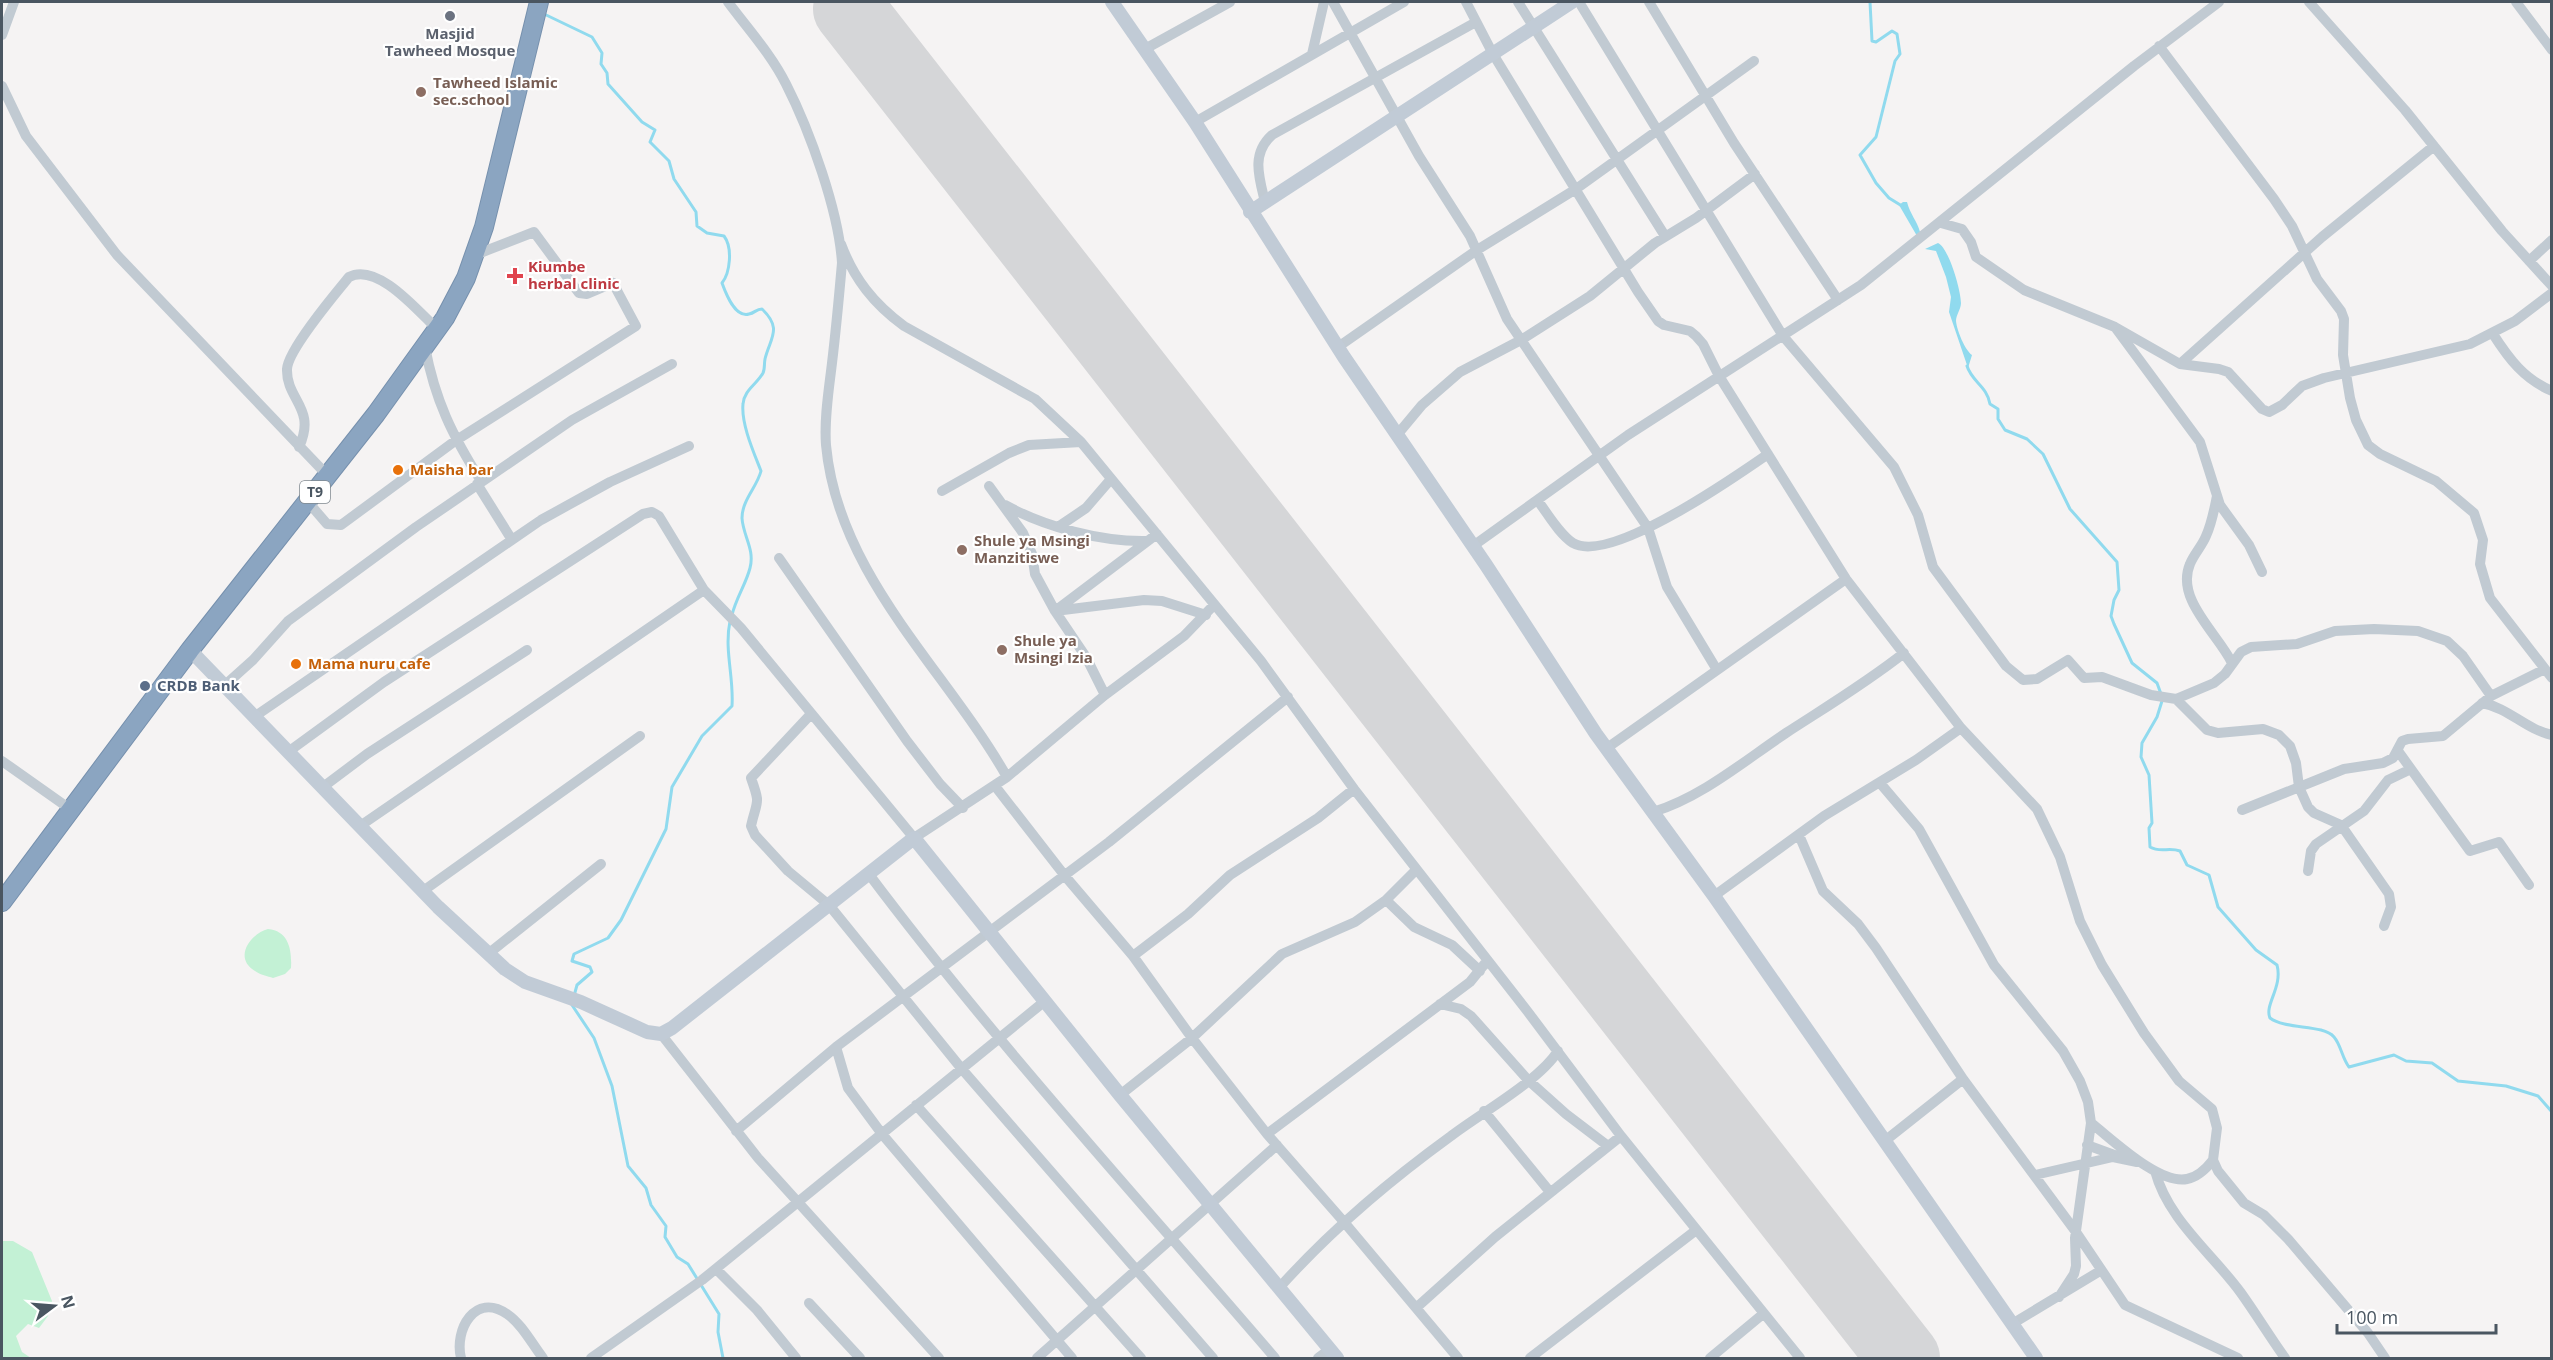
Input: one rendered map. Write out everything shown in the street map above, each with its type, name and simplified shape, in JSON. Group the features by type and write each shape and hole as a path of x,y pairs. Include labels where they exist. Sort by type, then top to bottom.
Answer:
{"highway":[{"name":"T9","path":"2,902 190,650 308,502 425,347 456,298 475,255 539,2"}],"street":[{"path":"2,35 14,2"},
{"path":"728,2 767,52 786,83 817,164 850,269 885,311 904,326 1035,399 1081,442 1209,610 1288,697 1354,789 1558,1051 1621,1136 1800,1359"},
{"path":"1112,2 1195,122 1250,212 1338,347 1607,748 1886,1140 2036,1359"},
{"path":"1145,49 1230,2"},
{"path":"1312,54 1324,2"},
{"path":"1333,2 1397,117 1477,250 1497,300 1521,340 1648,528 1667,587 1717,669"},
{"path":"1195,122 1404,2"},
{"path":"1466,2 1493,54 1624,271 1658,321 1664,325 1690,331 1696,336 1846,579 1961,728 2037,809 2060,857 2080,921 2102,965 2144,1033 2179,1081 2212,1109 2217,1128 2213,1160 2198,1175 2186,1179 2172,1179 2152,1169 2087,1145"},
{"path":"1518,2 1665,236"},
{"path":"1250,212 1493,54 1533,25 1572,2"},
{"path":"1579,2 1783,336 1894,467 1918,516 1933,567 2006,666 2023,680 2030,681 2068,660 2084,678 2102,677 2151,695 2176,699 2214,683 2225,674 2241,652 2251,647 2297,644 2326,632 2374,629 2418,631 2438,636 2454,646 2492,696"},
{"path":"1649,2 1706,97 1838,300"},
{"path":"1473,546 1636,429 1838,300 1941,223 2159,46 2219,2"},
{"path":"2309,2 2552,286"},
{"path":"2516,2 2552,50"},
{"path":"1265,202 1258,162 1260,148 1266,141 1375,76 1476,22"},
{"path":"2159,46 2268,190 2292,226 2317,279 2344,319 2342,344 2345,372 2356,420 2368,445 2380,454 2436,481 2474,513 2483,540 2480,564 2490,598 2548,674 2492,696 2443,736 2403,741 2398,751 2384,763 2352,766 2242,810"},
{"path":"1338,347 1477,250 1576,189 1754,61"},
{"path":"2,86 26,136 117,255 328,476"},
{"path":"2180,364 2281,276 2305,252 2434,146"},
{"path":"1397,435 1422,405 1461,372 1521,340 1624,271 1665,236 1706,210 1755,174"},
{"path":"1941,223 1962,229 1971,242 1976,257 2024,290 2115,327 2180,364 2228,372 2262,409 2269,412 2282,405 2302,386 2345,372 2451,349 2493,334 2552,293"},
{"path":"308,502 327,524 341,525 455,441 636,326 613,283 587,294 579,293 534,232 475,255"},
{"path":"2529,261 2552,240"},
{"path":"841,244 842,263 826,442 836,497 848,533 891,610 926,663 988,745 1007,777"},
{"path":"299,447 306,426 289,380 288,360 349,277 358,272 372,275 388,285 437,329"},
{"path":"2115,327 2200,442 2217,496 2262,572"},
{"path":"2493,334 2510,359 2526,376 2552,391"},
{"path":"425,347 434,390 455,441 512,540"},
{"path":"224,686 253,660 276,633 307,606 479,482 572,420 672,364"},
{"path":"942,491 1009,453 1029,445 1081,442"},
{"path":"254,717 512,540 610,482 689,446"},
{"path":"1538,501 1566,536 1580,546 1591,546 1648,528 1708,495 1768,454"},
{"path":"1058,526 1086,508 1111,479"},
{"path":"989,486 1029,545 1035,574 1055,611 1086,657 1105,695"},
{"path":"2217,496 2206,536 2190,564 2189,591 2195,607 2221,643 2232,663"},
{"path":"1002,503 1058,526 1116,539 1152,538"},
{"path":"288,752 384,682 643,514 652,512 659,516 704,590 741,628 991,931 1120,1095 1334,1354 1318,1359"},
{"path":"1055,611 1152,538"},
{"path":"779,558 908,741 940,784 963,808"},
{"path":"1607,748 1846,579"},
{"path":"360,826 704,590"},
{"path":"1055,611 1144,600 1209,610"},
{"path":"661,1034 914,838 1007,777 1105,695 1184,636 1209,610"},
{"path":"190,650 423,891 488,954 525,982 563,995 647,1032 661,1034 736,1131 939,1359"},
{"path":"323,787 374,749 526,650"},
{"path":"1653,812 1688,798 1863,684 1904,653"},
{"path":"736,1131 836,1047 1065,876 1288,697"},
{"path":"2176,699 2207,730 2218,733 2263,729 2278,735 2290,746 2300,787 2314,813 2341,825 2389,894 2391,907 2384,926"},
{"path":"2482,703 2502,708 2531,729 2552,735"},
{"path":"811,714 754,772 751,778 759,803 751,826 755,835 788,871 829,905 961,1068 1213,1359"},
{"path":"1714,896 1824,816 1880,783 1961,728"},
{"path":"423,891 640,736"},
{"path":"2398,751 2470,852 2499,842 2529,885"},
{"path":"2,761 70,809"},
{"path":"2308,871 2311,851 2316,844 2369,807 2388,780 2410,769"},
{"path":"1880,783 1919,829 1995,965 2063,1051 2080,1081 2088,1102 2091,1123 2076,1232 2074,1274 2059,1297"},
{"path":"995,786 1065,876 1133,956 1192,1038 1267,1134 1458,1359"},
{"path":"1133,956 1188,914 1237,870 1318,818 1354,789"},
{"path":"1799,835 1823,891 1866,933 1963,1079 2076,1232 2100,1271 2125,1305 2133,1311 2177,1328 2238,1359"},
{"path":"488,954 601,864"},
{"path":"1120,1095 1192,1038 1282,954 1355,922 1386,900 1416,870"},
{"path":"868,873 942,967 1170,1239 1275,1359"},
{"path":"1386,900 1414,927 1444,940 1480,971"},
{"path":"1267,1134 1440,1004 1480,971 1487,961"},
{"path":"591,1359 716,1269 1045,1001"},
{"path":"1440,1004 1461,1009 1471,1016 1528,1080 1566,1114 1608,1146"},
{"path":"836,1047 848,1088 882,1134 1072,1359"},
{"path":"1278,1288 1344,1222 1422,1157 1549,1064 1558,1051"},
{"path":"1886,1140 1963,1079"},
{"path":"916,1105 1141,1359"},
{"path":"1484,1111 1550,1192"},
{"path":"2091,1123 2152,1169 2173,1209 2241,1293 2285,1359"},
{"path":"1416,1308 1550,1192 1621,1136"},
{"path":"1037,1359 1277,1145"},
{"path":"2035,1175 2121,1157"},
{"path":"2213,1160 2234,1193 2244,1203 2264,1215 2288,1239 2368,1333 2385,1359"},
{"path":"1530,1359 1695,1231"},
{"path":"716,1269 757,1310 796,1359"},
{"path":"2012,1324 2100,1271"},
{"path":"809,1303 860,1359"},
{"path":"461,1359 459,1345 464,1321 470,1314 491,1309 507,1314 543,1359"},
{"path":"1710,1359 1763,1314"}],"green space":[{"path":"268,929 281,933 285,937 291,955 291,968 285,974 273,978 257,972 245,960 246,947 250,941"},
{"path":"2,1241 13,1241 32,1252 52,1301 48,1316 39,1328 28,1324 16,1336 22,1352 31,1358 2,1358"}],"water":[{"path":"1907,202 1919,228 1920,232 1917,236 1899,205"},
{"path":"1938,243 1950,261 1959,289 1961,303 1956,321 1962,340 1972,355 1968,368 1949,312 1951,297 1946,277 1936,251 1925,249"}],"waterway":[{"path":"1870,2 1872,41 1876,42 1892,31 1897,34 1900,54 1895,61 1876,137 1860,155 1876,183 1889,198 1902,206"},
{"path":"542,13 592,37 602,53 601,64 607,73 608,84 642,122 655,130 650,142 669,161 674,179 696,212 697,226 707,233 724,236 727,241 729,260 727,273 722,283 735,309 744,314 762,309 772,322 773,334 765,359 764,371 751,387 743,404 746,429 761,471 743,511 743,525 751,561 732,615"},
{"path":"1967,366 1986,393 1990,404 1998,409 1998,419 2005,430 2027,439 2043,454 2070,509 2117,562 2119,590 2114,600 2111,616 2132,663 2157,683 2161,694"},
{"path":"574,996 577,985 592,972 590,967 572,961 574,954 608,938 621,920 666,829 672,787 702,736 732,706 728,642 730,621"},
{"path":"2162,701 2157,717 2142,743 2141,757 2149,775 2152,823 2149,828 2150,847 2157,850 2180,851 2187,865 2209,875 2218,907 2256,950 2277,965 2278,981 2269,1007 2270,1018 2277,1022 2329,1033 2336,1040 2349,1067 2394,1055 2406,1061 2432,1063 2458,1081 2506,1086 2538,1096 2552,1112"},
{"path":"572,1005 594,1038 612,1086 628,1166 646,1188 651,1205 666,1226 665,1237 677,1257 688,1264 719,1314 718,1332 723,1358"}],"runway":[{"path":"849,9 1904,1358"}],"place":[{"name":"Masjid Tawheed Mosque","path":"450,16"},
{"name":"Tawheed Islamic sec.school","path":"421,92"},
{"name":"Kiumbe herbal clinic","path":"515,276"},
{"name":"Maisha bar","path":"398,470"},
{"name":"Shule ya Msingi Manzitiswe","path":"962,550"},
{"name":"Shule ya Msingi Izia","path":"1002,650"},
{"name":"Mama nuru cafe","path":"296,664"},
{"name":"CRDB Bank","path":"145,686"}]}
